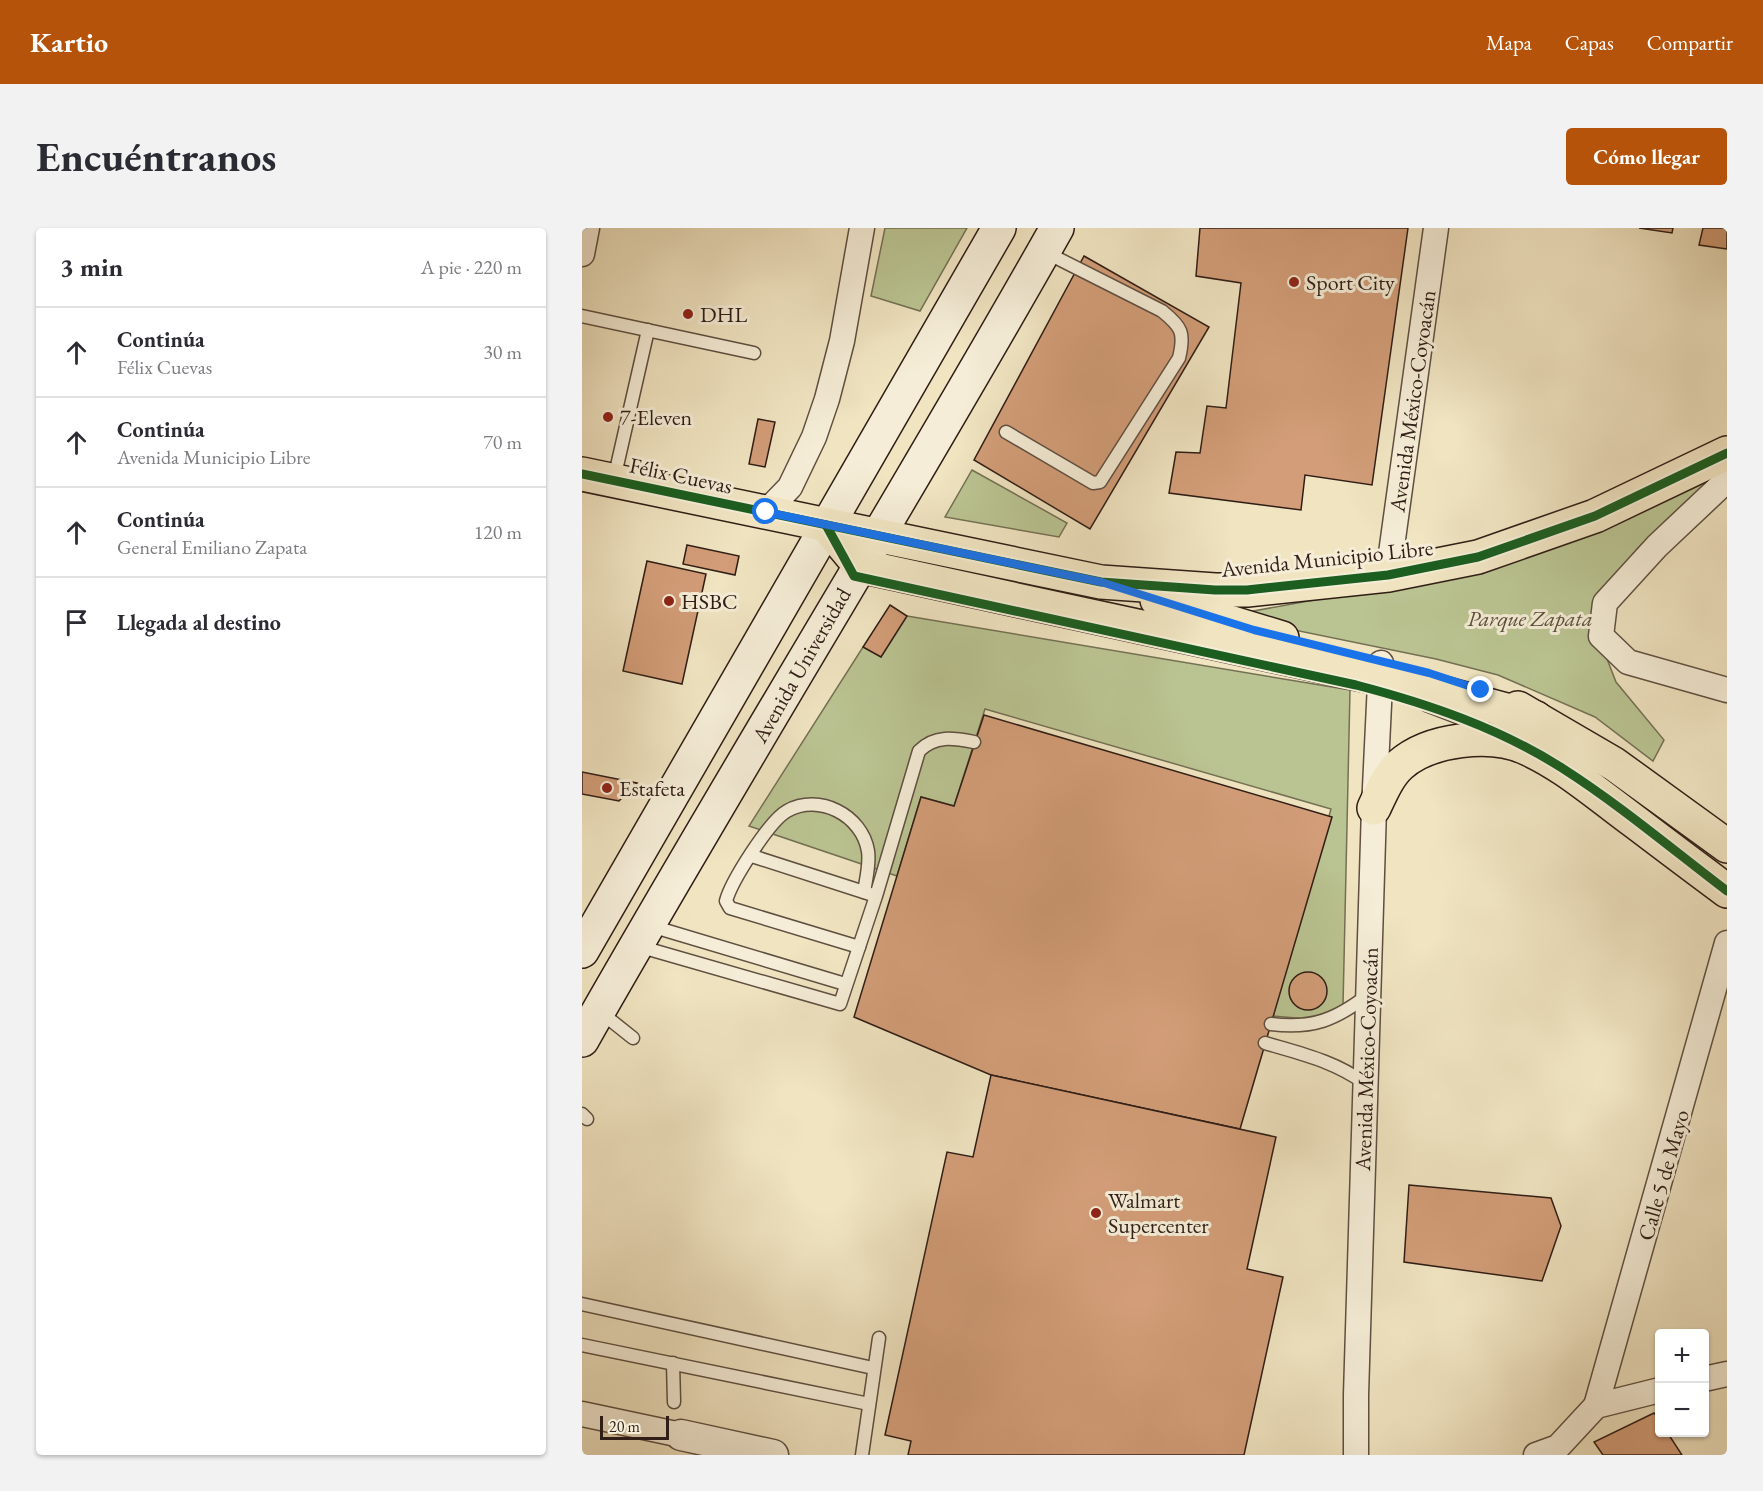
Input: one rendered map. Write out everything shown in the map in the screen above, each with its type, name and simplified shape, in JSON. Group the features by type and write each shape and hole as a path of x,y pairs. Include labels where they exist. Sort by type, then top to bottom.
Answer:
{"main road":[{"name":"Avenida Universidad","path":"582,951 801,576 826,525 834,518 999,228"},
{"name":"Avenida Universidad","path":"582,1040 1051,240"},
{"name":"Avenida Municipio Libre","path":"878,536 1101,582 1191,589 1247,590 1388,574 1478,557 1563,529 1727,453"},
{"name":"Félix Cuevas","path":"582,474 878,536"},
{"path":"826,525 857,571 1380,678 1470,699 1530,732 1614,764 1727,846"},
{"path":"1101,582 1254,630 1380,678"},
{"path":"1374,808 1388,780 1399,766 1426,749 1457,741 1477,741 1530,732"},
{"path":"1530,732 1574,776 1727,891"}],"street":[{"path":"582,254 587,228"},
{"path":"766,512 790,487 814,437 827,399 842,341 862,228"},
{"name":"Avenida México-Coyoacán","path":"1388,574 1436,228"},
{"path":"1727,480 1657,546 1605,603 1601,636 1628,662 1727,690"},
{"name":"Avenida México-Coyoacán","path":"1356,1455 1368,995 1380,678"},
{"name":"Calle 5 de Mayo","path":"1596,1406 1727,943"},
{"path":"1709,1378 1727,1374"},
{"path":"1550,1452 1596,1406 1655,1391"},
{"path":"582,1414 682,1442 773,1455"}],"lane":[{"path":"1006,432 1093,483 1100,483 1179,358 1184,339 1177,323 1162,311 1051,240"},
{"path":"582,316 754,353"},
{"path":"614,480 648,330"},
{"path":"643,935 663,951 840,1004 859,947 870,894 919,751 936,740 951,738 974,742"},
{"path":"859,947 730,908 726,901 770,825 788,810 814,804 831,808 855,824 865,842 870,894"},
{"path":"752,856 870,894"},
{"path":"643,935 845,984"},
{"path":"1270,1024 1291,1026 1317,1024 1343,1014 1368,995"},
{"path":"598,1011 633,1038"},
{"path":"1265,1043 1318,1057 1348,1071 1366,1084"},
{"path":"582,1304 873,1368"},
{"path":"862,1455 879,1338"},
{"path":"582,1345 869,1404"},
{"path":"673,1363 674,1401"}],"green space":[{"path":"885,228 967,228 920,311 871,296"},
{"name":"Parque Zapata","path":"1726,469 1638,548 1595,602 1597,633 1616,682 1664,740 1653,761 1595,717 1498,675 1436,659 1226,616 1457,574"},
{"path":"972,470 1067,523 1059,537 945,517"},
{"path":"907,616 1350,690 1343,1006 1308,1019 1273,1016 1331,809 985,709 954,806 921,797 897,876 749,826 863,647 881,657"}],"building":[{"path":"1200,228 1408,228 1372,485 1305,475 1301,510 1169,493 1176,452 1200,453 1207,406 1226,408 1241,283 1196,276"},
{"path":"1639,228 1673,228 1672,233"},
{"path":"1703,228 1727,228 1727,249 1699,245"},
{"path":"1084,256 1209,327 1090,529 974,460"},
{"path":"758,419 775,422 765,467 749,464"},
{"path":"687,545 739,556 735,575 683,564"},
{"name":"HSBC","path":"647,561 706,574 682,684 623,671"},
{"path":"890,605 907,616 881,657 863,647"},
{"path":"984,715 1332,817 1240,1129 991,1075 854,1017 921,797 954,806"},
{"name":"Estafeta","path":"582,772 637,783 619,801 582,794"},
{"path":"1308,972 1321,978 1327,991 1321,1004 1308,1010 1295,1004 1289,991 1295,978"},
{"name":"Walmart Supercenter","path":"991,1075 1276,1137 1247,1269 1283,1277 1244,1455 908,1455 911,1441 885,1435 947,1152 973,1157"},
{"path":"1409,1185 1551,1198 1561,1226 1542,1281 1404,1262"},
{"path":"1654,1413 1655,1437 1670,1437 1682,1455 1603,1455 1594,1442"}],"cycle path":[{"path":"582,474 1101,582 1247,590 1388,575 1478,557 1595,516 1727,453"},
{"path":"826,525 854,576 1356,685 1410,700 1488,729 1538,754 1584,782 1727,891"}],"place":[{"name":"Sport City","path":"1294,282"},
{"name":"DHL","path":"688,314"},
{"name":"7-Eleven","path":"608,417"},
{"name":"HSBC","path":"669,601"},
{"name":"Estafeta","path":"607,788"},
{"name":"Walmart Supercenter","path":"1096,1213"}],"route":[{"path":"766,512 1101,582 1254,630 1331,651 1429,673 1481,690"}]}
